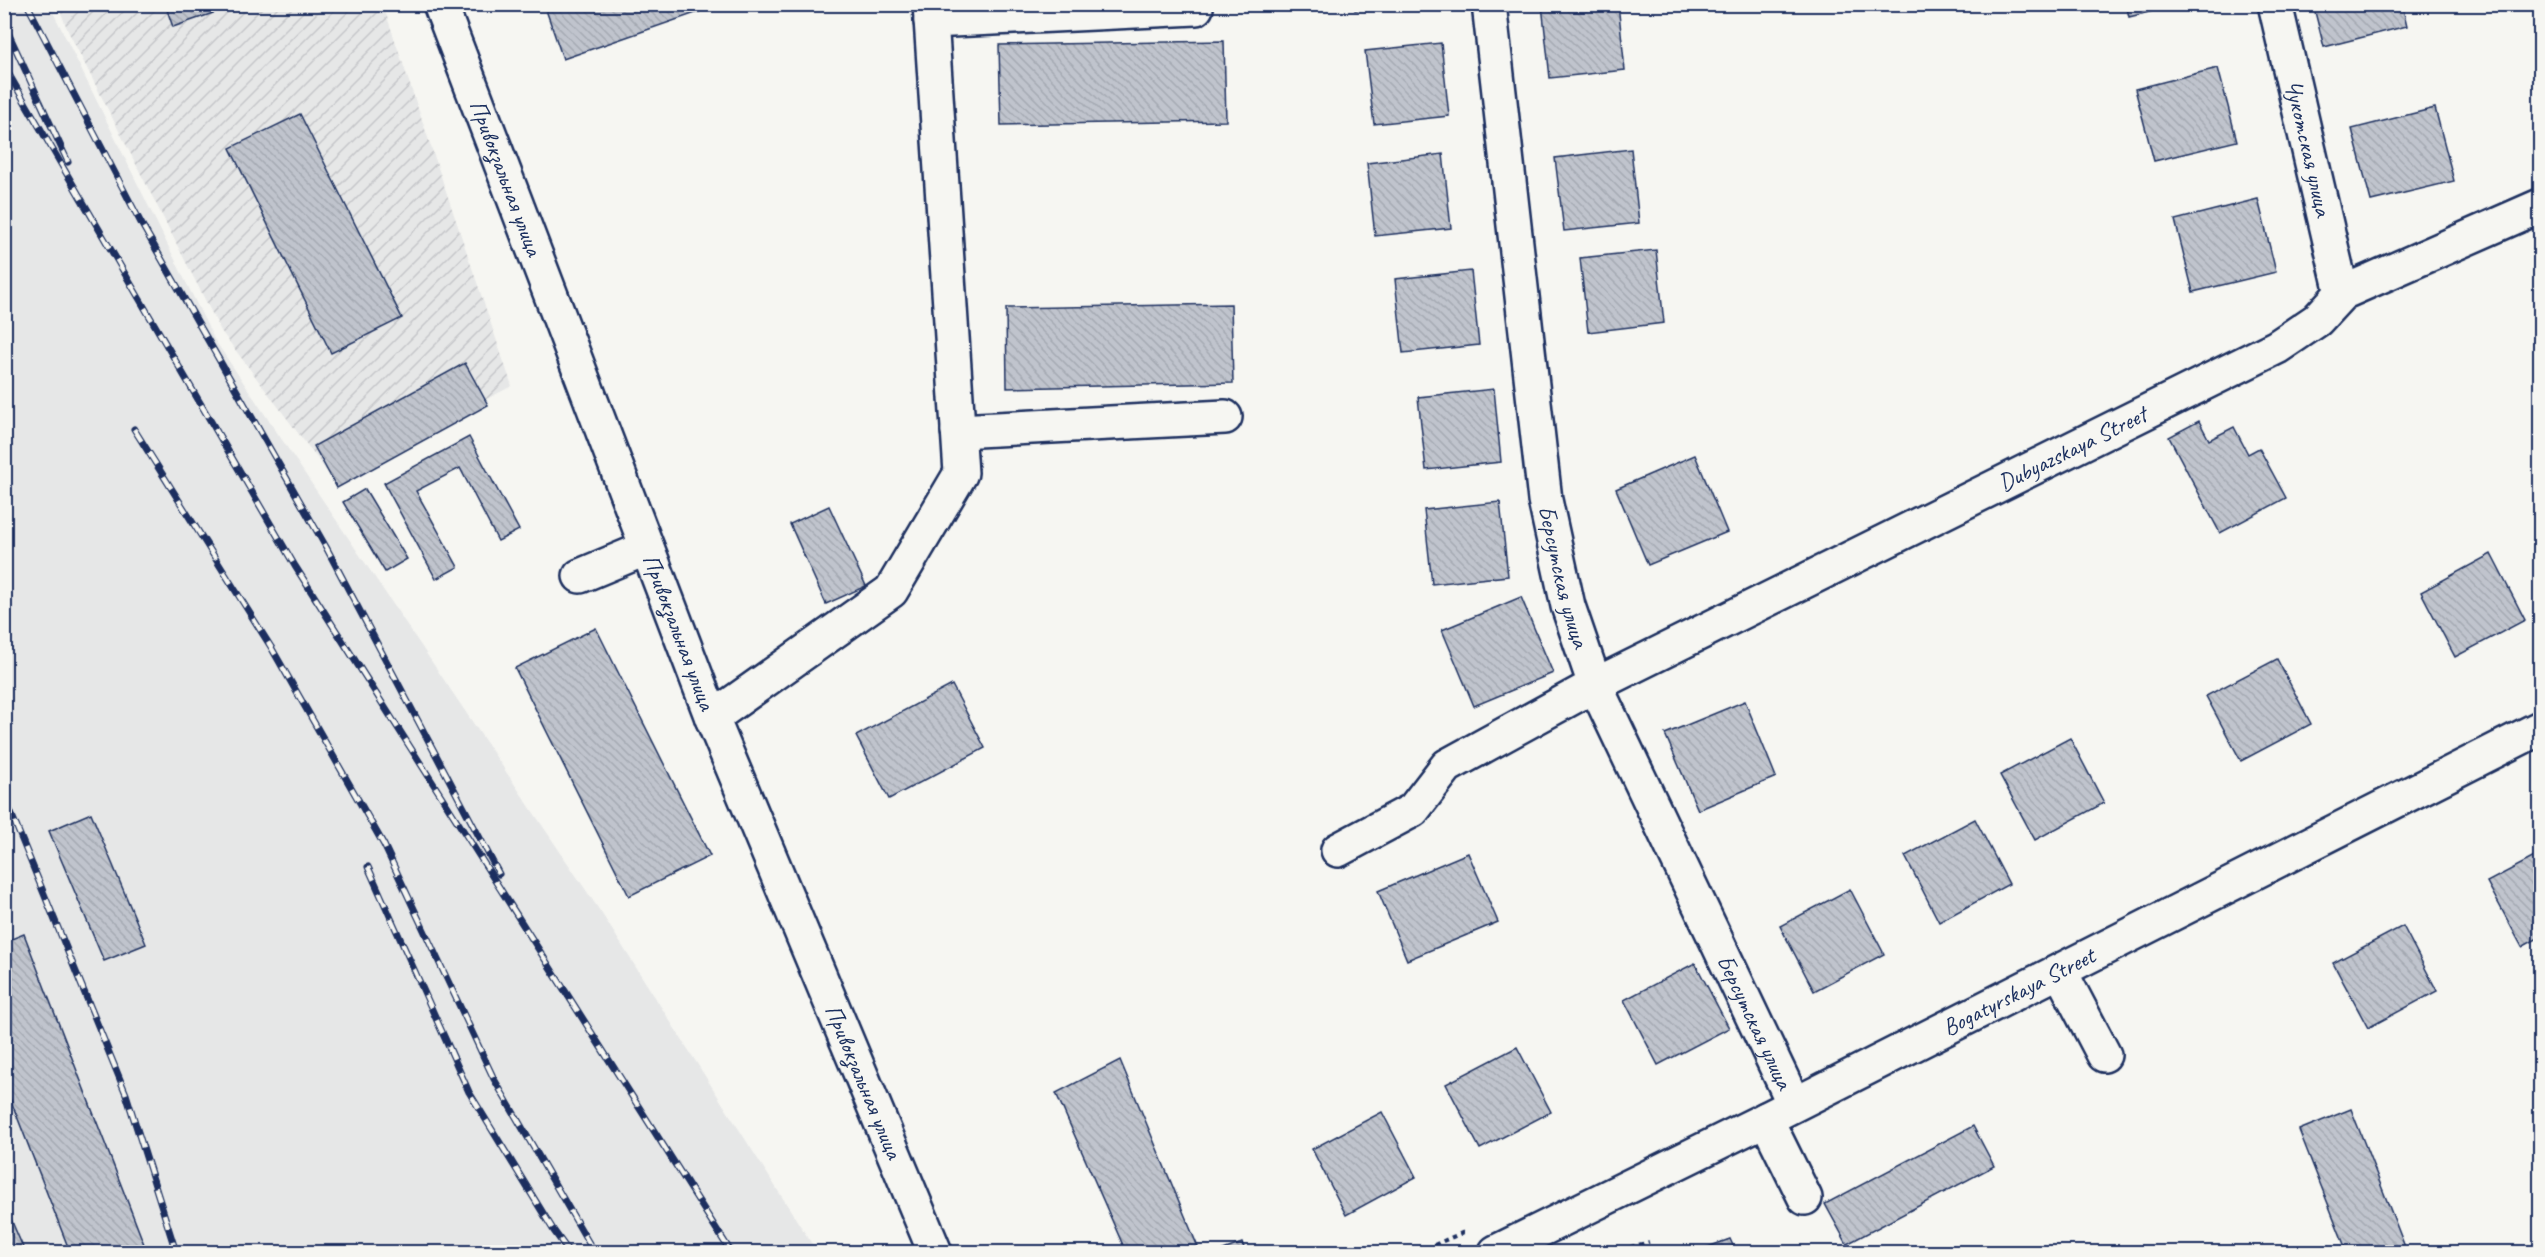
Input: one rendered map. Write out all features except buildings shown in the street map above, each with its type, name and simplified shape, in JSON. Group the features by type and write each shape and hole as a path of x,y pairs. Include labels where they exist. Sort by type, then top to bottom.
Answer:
{"street":[{"name":"Привокзальная улица","path":"440,4 712,718 935,1252"},
{"name":"Берсутская улица","path":"1489,4 1545,500 1568,606 1595,685 1780,1112 1805,1198"},
{"name":"Чукотская улица","path":"2276,4 2342,293"},
{"path":"712,718 891,591 961,473 930,13 1196,8"},
{"name":"Dubyazskaya Street","path":"1338,850 1413,810 1447,766 1595,685 2277,347 2317,320 2342,293 2541,206"},
{"path":"958,430 1225,417"},
{"path":"580,576 647,548"},
{"name":"Bogatyrskaya Street","path":"1496,1252 1780,1112 2541,728"},
{"path":"2060,971 2104,1055"}],"path":[{"path":"1613,1252 1649,1242"}],"shaded area":[{"path":"49,4 214,339 602,914 817,1252 5,1252 4,5"},
{"path":"58,5 383,5 512,386 332,478 221,331 68,31"}],"railway":[{"path":"27,4 141,223 326,547 499,874"},
{"path":"4,24 68,162"},
{"path":"4,66 295,566 731,1252"},
{"path":"134,429 271,647 384,845 494,1079 594,1252"},
{"path":"4,796 126,1094 176,1252"},
{"path":"368,867 469,1092 569,1252"}]}
